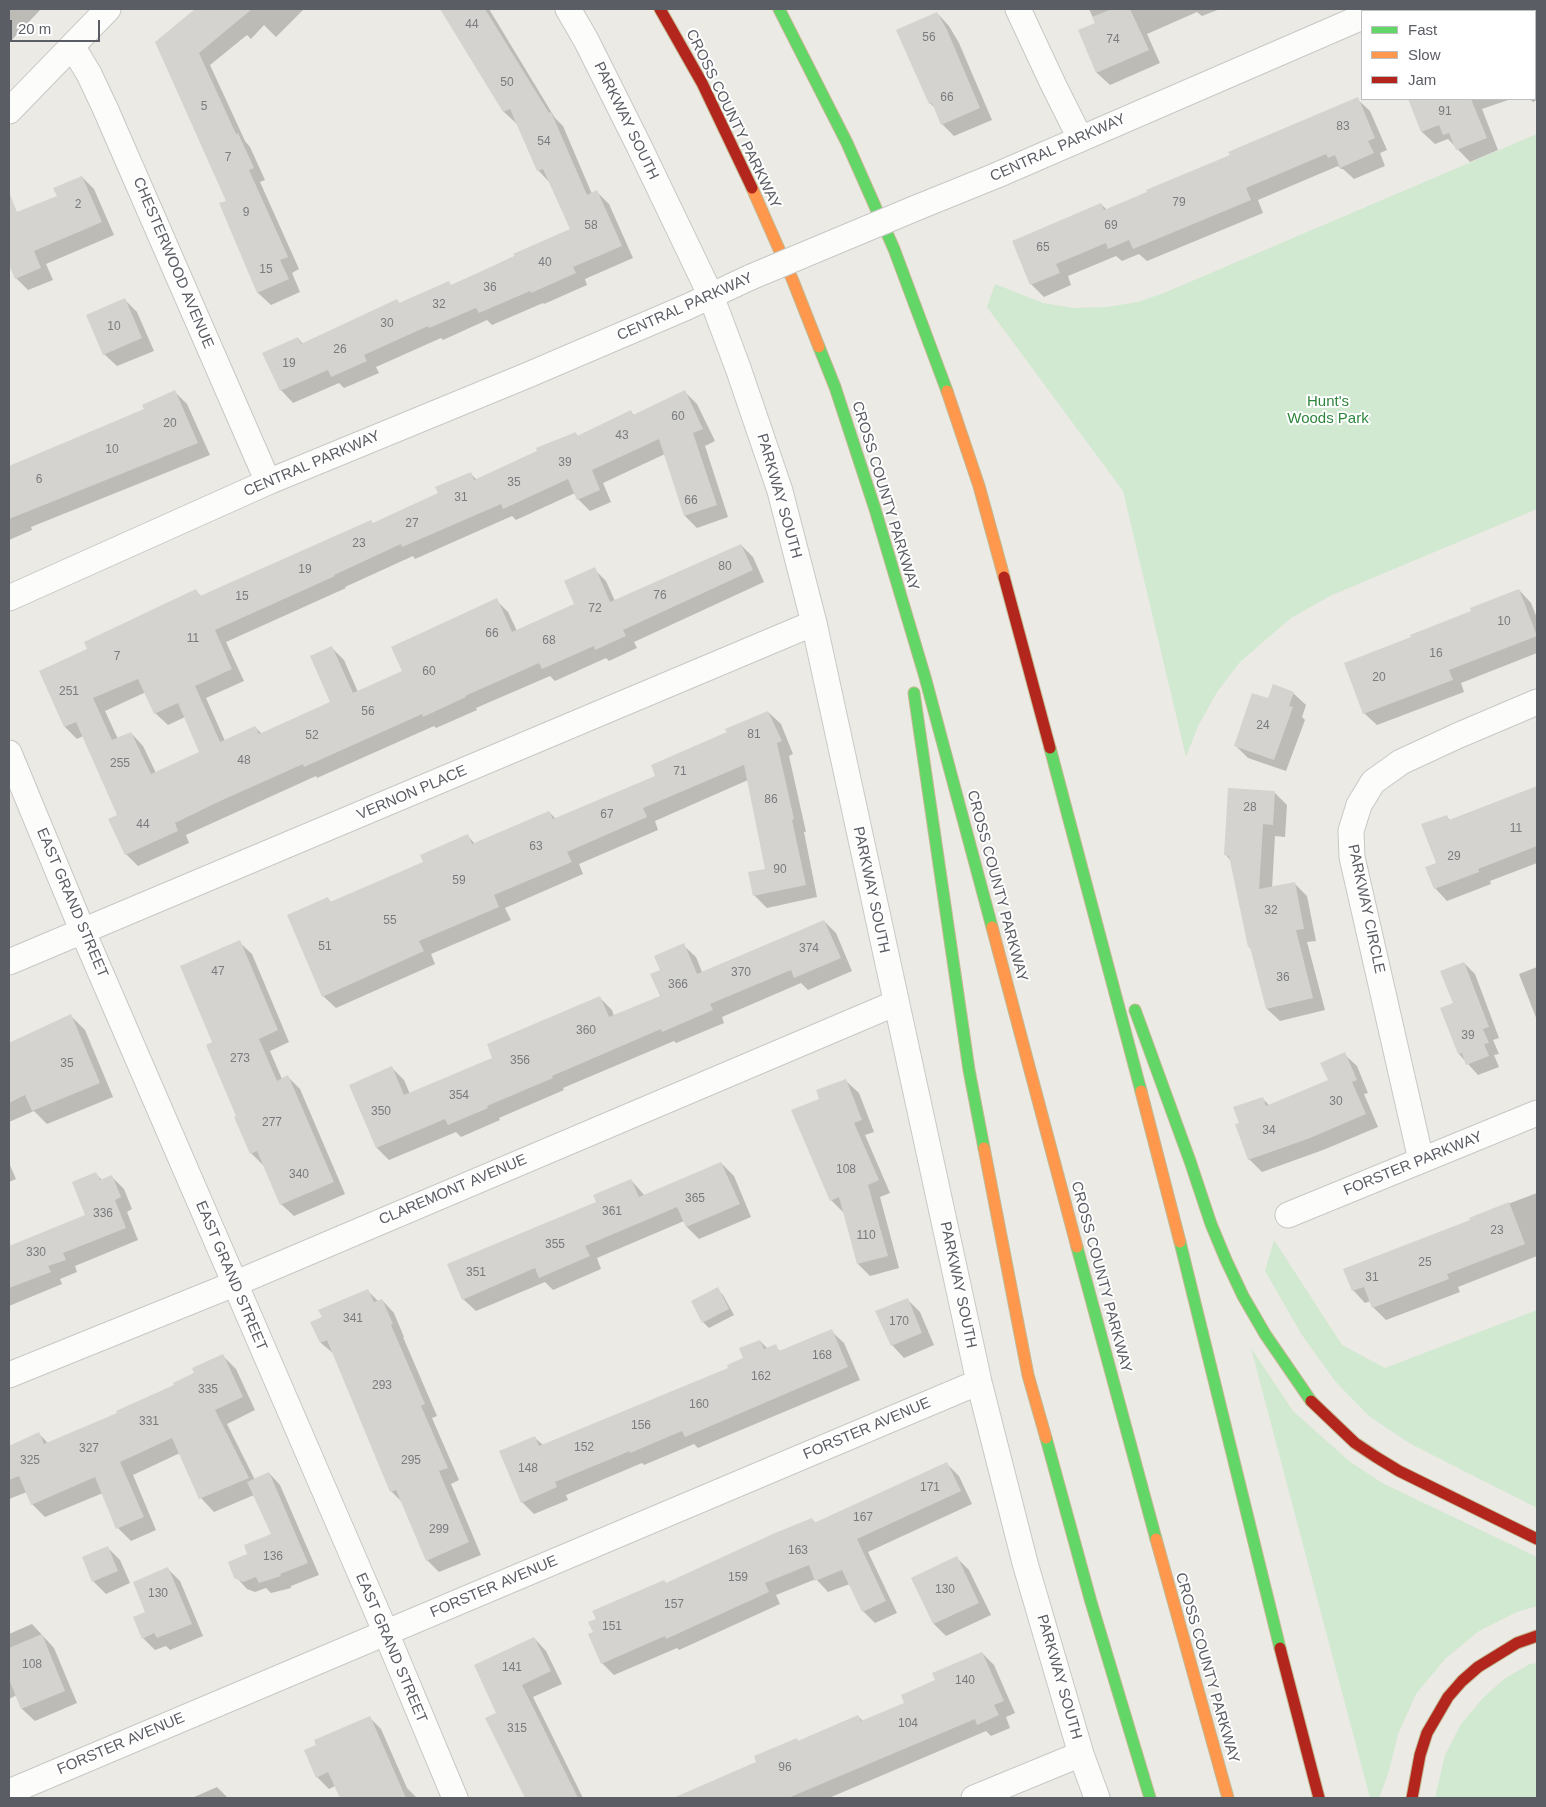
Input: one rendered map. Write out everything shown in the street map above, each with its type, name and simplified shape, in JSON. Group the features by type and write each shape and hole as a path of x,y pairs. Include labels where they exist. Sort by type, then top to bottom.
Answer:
{"highway":[{"name":"CROSS COUNTY PARKWAY","path":"660,9 702,83 753,190 815,334 854,442 925,676 1128,1438 1228,1798"},
{"path":"778,9 816,80 894,249 967,449 994,538 1188,1270 1280,1650 1320,1798"},
{"path":"899,590 969,1070 1018,1330 1028,1375 1091,1602 1150,1798"},
{"path":"1078,852 1119,965"},
{"path":"1132,1002 1211,1224 1226,1260 1261,1326 1297,1382 1314,1404 1334,1424 1376,1457 1399,1471 1537,1539"},
{"path":"1412,1798 1420,1755 1437,1714 1448,1697 1478,1666 1517,1643 1537,1636"}],"street":[{"path":"9,111 108,9"},
{"name":"PARKWAY SOUTH","path":"568,9 586,40 639,146 711,296 780,491 814,623 979,1382 1025,1563 1081,1754 1097,1798"},
{"path":"1018,9 1052,84 1080,138"},
{"name":"CENTRAL PARKWAY","path":"9,598 268,482 528,375 751,277 995,176 1361,17"},
{"name":"CHESTERWOOD AVENUE","path":"72,46 106,108 268,482"},
{"name":"VERNON PLACE","path":"9,962 814,623"},
{"name":"PARKWAY CIRCLE","path":"1421,1160 1352,857 1351,831 1359,805 1373,782 1401,762 1537,702"},
{"name":"EAST GRAND STREET","path":"9,753 83,932 386,1633 455,1798"},
{"name":"CLAREMONT AVENUE","path":"9,1375 234,1284 896,1002"},
{"name":"FORSTER PARKWAY","path":"1288,1215 1537,1114"},
{"name":"FORSTER AVENUE","path":"9,1792 979,1382"},
{"path":"974,1798 1081,1754"}],"green space":[{"name":"Hunt's Woods Park","path":"1537,134 1537,509 1332,595 1291,618 1240,662 1217,692 1198,726 1186,757 1123,491 987,307 995,284 1043,303 1073,308 1107,307 1138,302 1164,293"},
{"path":"1274,1240 1342,1345 1385,1368 1537,1310 1537,1508 1409,1443 1369,1416 1335,1381 1302,1335 1265,1271"},
{"path":"1251,1348 1293,1411 1349,1461 1382,1483 1537,1557 1537,1606 1517,1612 1479,1631 1446,1658 1416,1694 1398,1734 1389,1771 1379,1798 1370,1798"},
{"path":"1537,1663 1537,1798 1435,1798 1445,1755 1461,1724 1483,1698 1504,1679 1530,1664"}],"building":[{"path":"195,9 252,9 199,53 236,134 238,133 254,168 249,170 288,257 280,260 289,279 257,293 219,203 226,201 155,42"},
{"path":"440,9 485,9 549,113 551,112 587,195 597,190 622,246 573,267 576,273 531,293 530,291 479,313 476,308 429,328 428,326 364,355 367,361 331,377 328,370 280,391 262,353 298,337 301,344 397,299 399,303 449,281 451,285 515,256 513,254 570,229 543,169 537,171 510,109 503,112"},
{"path":"1112,9 1130,9 1149,50 1096,73 1078,30 1095,23 1092,17"},
{"path":"937,12 947,30 980,108 941,125 932,103 929,104 896,30"},
{"path":"1358,97 1375,138 1368,141 1374,153 1340,168 1335,155 1328,158 1326,154 1246,188 1251,200 1133,249 1129,240 1108,249 1106,243 1056,264 1060,273 1030,285 1012,241 1101,203 1104,210 1147,192 1146,190 1230,155 1228,152"},
{"path":"1408,100 1471,100 1487,138 1456,150 1449,133 1443,135 1439,125 1421,132"},
{"path":"82,176 102,222 34,251 41,268 15,279 9,265 9,192 17,212 57,196 53,188"},
{"path":"125,298 142,338 103,355 86,315"},
{"path":"175,390 198,443 9,519 9,466 144,409 142,405"},
{"path":"685,390 703,429 693,433 717,505 684,516 659,439 592,470 600,490 577,500 568,479 503,509 501,504 402,547 401,544 215,630 232,669 195,686 220,742 255,726 259,734 330,702 310,656 332,646 353,693 402,671 391,647 497,598 512,632 574,604 564,581 595,567 610,602 741,544 753,570 623,630 626,636 595,650 594,646 542,669 539,663 423,717 422,714 304,767 303,764 218,802 175,823 178,831 125,855 108,819 117,815 76,722 64,727 39,671 87,649 84,642 196,589 200,596 371,520 373,523 438,493 435,487 471,472 474,480 537,451 536,448 576,432 577,436 631,410 633,415","holes":["138,679 154,714 178,703 199,752 151,774 131,732 112,740 93,698"]},
{"path":"1519,589 1537,636 1449,670 1453,680 1363,714 1344,663 1411,637 1410,635 1471,611 1470,608"},
{"path":"1273,684 1294,692 1289,706 1293,707 1274,760 1234,746 1252,693 1268,698"},
{"path":"768,711 782,741 777,743 806,885 753,896 748,872 765,869 744,765 643,808 647,817 567,852 572,862 494,895 499,907 419,941 424,951 322,997 287,915 328,897 330,902 423,862 420,855 468,834 472,844 549,811 553,819 655,776 651,765 727,732 725,729"},
{"path":"1537,786 1537,846 1478,869 1479,872 1434,889 1425,867 1436,863 1421,824 1447,815 1449,820"},
{"path":"1228,788 1275,791 1273,825 1263,824 1259,889 1295,882 1304,929 1296,930 1313,998 1266,1009 1250,947 1248,947 1229,856 1224,855"},
{"path":"824,920 841,958 794,978 791,970 710,1004 713,1010 662,1032 661,1029 552,1076 553,1078 448,1125 445,1119 376,1148 349,1085 392,1066 404,1095 492,1058 487,1044 600,996 609,1017 660,996 650,974 660,970 654,956 684,943 697,974"},
{"path":"240,940 278,1030 259,1039 277,1081 288,1075 334,1182 280,1205 257,1151 250,1154 234,1117 236,1116 206,1045 212,1042 180,966"},
{"path":"1464,962 1489,1027 1483,1029 1489,1043 1484,1044 1489,1056 1466,1065 1462,1053 1458,1054 1440,1008 1453,1003 1440,971"},
{"path":"71,1014 100,1083 32,1111 25,1095 9,1103 9,1043"},
{"path":"1345,1052 1357,1080 1352,1082 1366,1114 1310,1138 1248,1160 1235,1124 1239,1123 1233,1107 1263,1097 1266,1106 1328,1080 1320,1063"},
{"path":"846,1079 862,1120 854,1123 879,1180 868,1185 888,1256 857,1264 839,1197 830,1201 791,1110 819,1099 816,1090"},
{"path":"721,1162 740,1204 686,1227 677,1207 585,1246 590,1256 539,1278 535,1268 462,1300 447,1264 596,1202 593,1195 631,1179 639,1197"},
{"path":"96,1172 100,1180 112,1175 121,1197 115,1200 126,1228 63,1253 66,1260 48,1266 51,1272 9,1288 9,1246 85,1215 72,1182"},
{"path":"1509,1202 1525,1244 1447,1274 1449,1279 1372,1308 1364,1287 1352,1291 1343,1269 1470,1220 1469,1218"},
{"path":"718,1287 729,1309 702,1323 691,1301"},
{"path":"368,1289 374,1302 382,1299 393,1324 391,1325 425,1404 421,1406 448,1468 439,1471 469,1542 426,1561 396,1490 390,1492 327,1340 320,1343 310,1322 322,1317 318,1310"},
{"path":"908,1298 922,1333 891,1346 875,1311"},
{"path":"832,1329 848,1367 685,1437 682,1431 555,1482 557,1487 521,1503 499,1451 535,1436 539,1446 728,1368 727,1365 743,1358 739,1348 760,1340 764,1349 776,1344 779,1351"},
{"path":"223,1354 243,1397 215,1410 249,1478 199,1499 172,1438 120,1462 144,1517 116,1529 95,1477 31,1505 19,1476 9,1480 9,1446 39,1432 44,1444 117,1413 116,1411 174,1385 173,1383 194,1373 192,1368"},
{"path":"947,1462 961,1491 857,1539 886,1601 862,1612 842,1570 815,1581 809,1565 765,1583 769,1592 666,1639 665,1636 601,1664 588,1634 593,1632 588,1622 596,1619 592,1611 664,1580 666,1583 812,1518 814,1523"},
{"path":"269,1472 308,1563 280,1574 281,1576 259,1583 256,1577 243,1582 234,1578 228,1562 247,1554 244,1545 271,1534 247,1482"},
{"path":"108,1546 118,1571 92,1582 82,1557"},
{"path":"957,1556 979,1603 933,1624 911,1578"},
{"path":"168,1567 192,1624 157,1638 154,1633 142,1639 133,1617 145,1612 133,1582"},
{"path":"42,1634 65,1691 21,1709 9,1679 9,1648"},
{"path":"534,1637 551,1671 522,1685 578,1798 525,1798 485,1718 496,1713 474,1665"},
{"path":"982,1652 1004,1701 994,1705 999,1715 977,1725 975,1719 788,1798 673,1798 756,1762 754,1756 797,1738 798,1741 858,1715 861,1721 904,1703 901,1695 935,1680 932,1673"},
{"path":"370,1716 406,1798 340,1798 328,1772 316,1778 304,1750 316,1745 314,1740"}],"traffic: fast":[{"path":"779,9 847,143 894,249 947,391"},
{"path":"819,347 835,387 875,509 925,677 992,927"},
{"path":"914,693 969,1070 984,1148"},
{"path":"1050,748 1141,1091"},
{"path":"1135,1010 1211,1224 1226,1260 1243,1296 1265,1334 1311,1401"},
{"path":"1180,1242 1280,1648"},
{"path":"1077,1247 1156,1539"},
{"path":"1046,1438 1091,1602 1150,1798"}],"traffic: slow":[{"path":"752,188 793,281 819,347"},
{"path":"947,391 979,486 1004,577"},
{"path":"992,927 1077,1247"},
{"path":"1141,1091 1180,1242"},
{"path":"984,1148 1028,1375 1046,1438"},
{"path":"1156,1539 1228,1798"}],"traffic: jam":[{"path":"660,9 702,83 752,188"},
{"path":"1004,577 1050,748"},
{"path":"1311,1401 1355,1443 1376,1457 1399,1471 1537,1539"},
{"path":"1412,1798 1420,1755 1427,1733 1448,1697 1478,1667 1517,1643 1537,1636"},
{"path":"1280,1648 1319,1798"}]}
